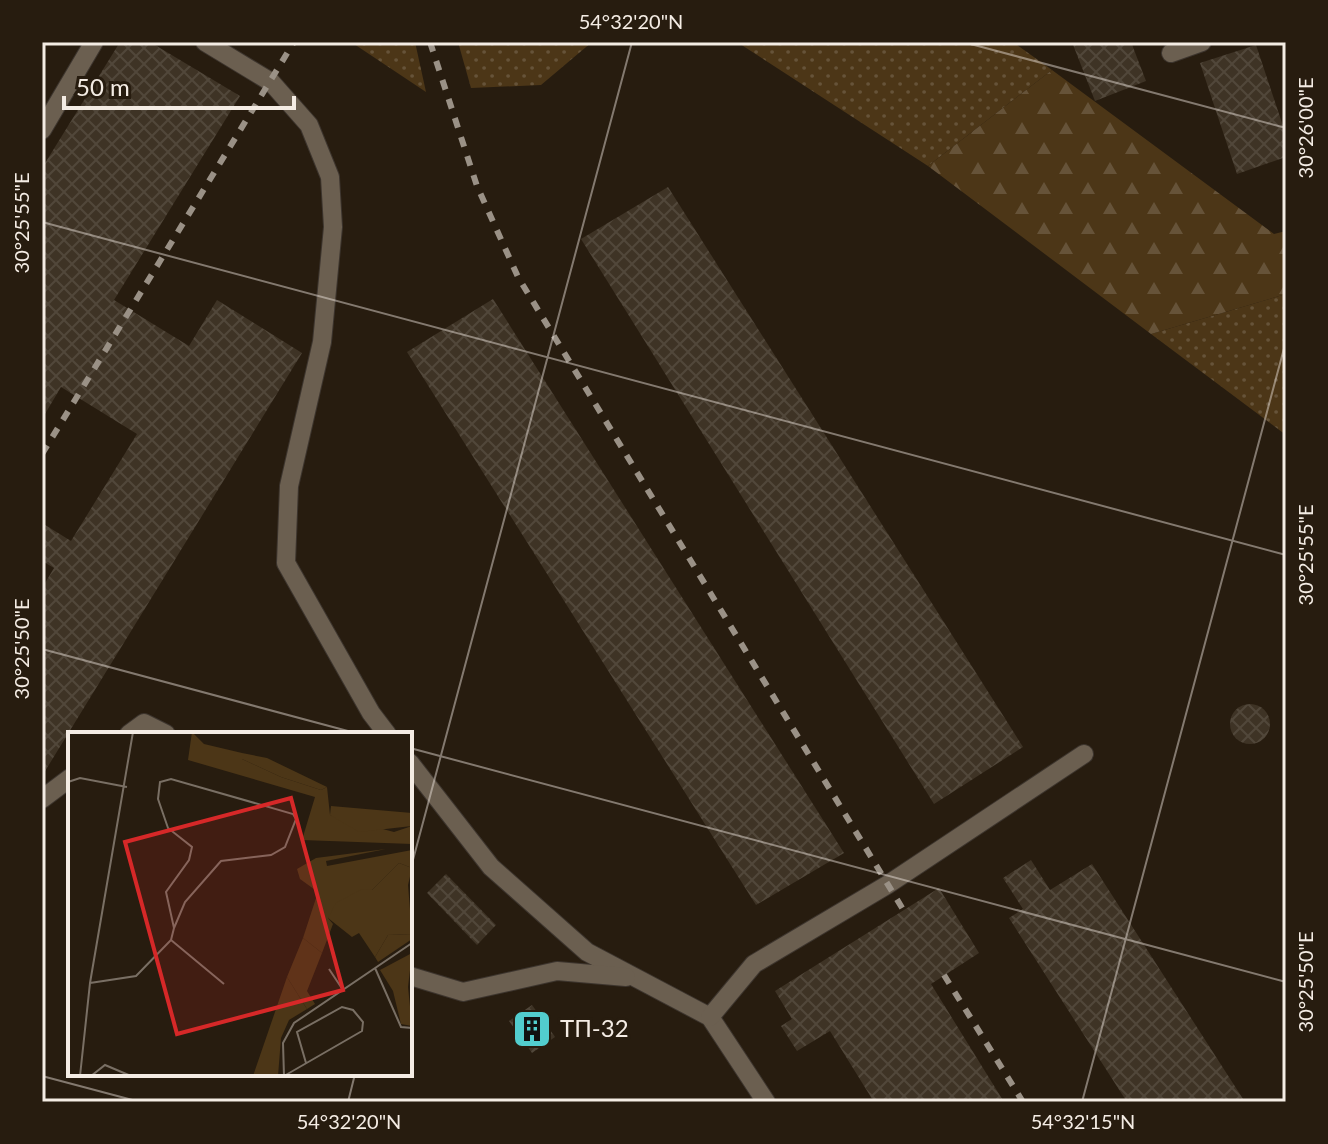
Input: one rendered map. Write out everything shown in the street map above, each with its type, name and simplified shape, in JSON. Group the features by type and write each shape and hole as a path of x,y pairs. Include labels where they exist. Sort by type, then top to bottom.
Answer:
{"lane":[{"path":"42,130 94,42"},
{"path":"205,42 271,82 309,125 330,177 333,227 322,342 289,486 286,563 371,713 385,732"},
{"path":"1171,53 1202,42"},
{"path":"132,732 144,723 162,732"},
{"path":"710,1017 754,964 887,885 1084,754"},
{"path":"412,766 491,867 587,952 710,1017 766,1102"},
{"path":"42,799 68,780"},
{"path":"412,977 463,992 557,971 637,978"}],"green space":[{"path":"351,42 415,42 426,92"},
{"path":"458,42 592,42 541,85 471,88"},
{"path":"737,42 1013,42 1052,70 928,166"},
{"path":"1052,70 1274,234 1286,231 1286,294 1151,334 928,166"},
{"path":"1286,294 1286,435 1151,334"}],"building":[{"path":"120,42 150,42 240,96 114,300 189,346 217,300 302,353 42,776 42,588 54,568 42,561 42,523 71,541 137,434 61,387 42,419 42,168"},
{"path":"1072,42 1131,42 1146,81 1095,101"},
{"path":"1256,45 1286,135 1286,157 1237,174 1200,63"},
{"path":"668,187 1023,747 934,804 581,239"},
{"path":"493,299 844,853 756,905 407,352"},
{"path":"1250,704 1264,710 1270,724 1264,738 1250,744 1236,738 1230,724 1236,710"},
{"path":"1031,860 1050,890 1092,864 1245,1102 1127,1102 1009,918 1023,909 1003,878"},
{"path":"446,874 496,925 477,945 427,893"},
{"path":"939,888 979,953 931,984 1004,1102 874,1102 830,1031 797,1051 781,1026 792,1019 775,991"},
{"name":"ТП-32","path":"532,1005 555,1037 532,1053 509,1021"}],"railway":[{"path":"42,454 294,42"},
{"path":"430,42 477,186 518,277 904,911"},
{"path":"944,975 1023,1102"}],"place":[{"name":"ТП-32","path":"532,1029"}]}
